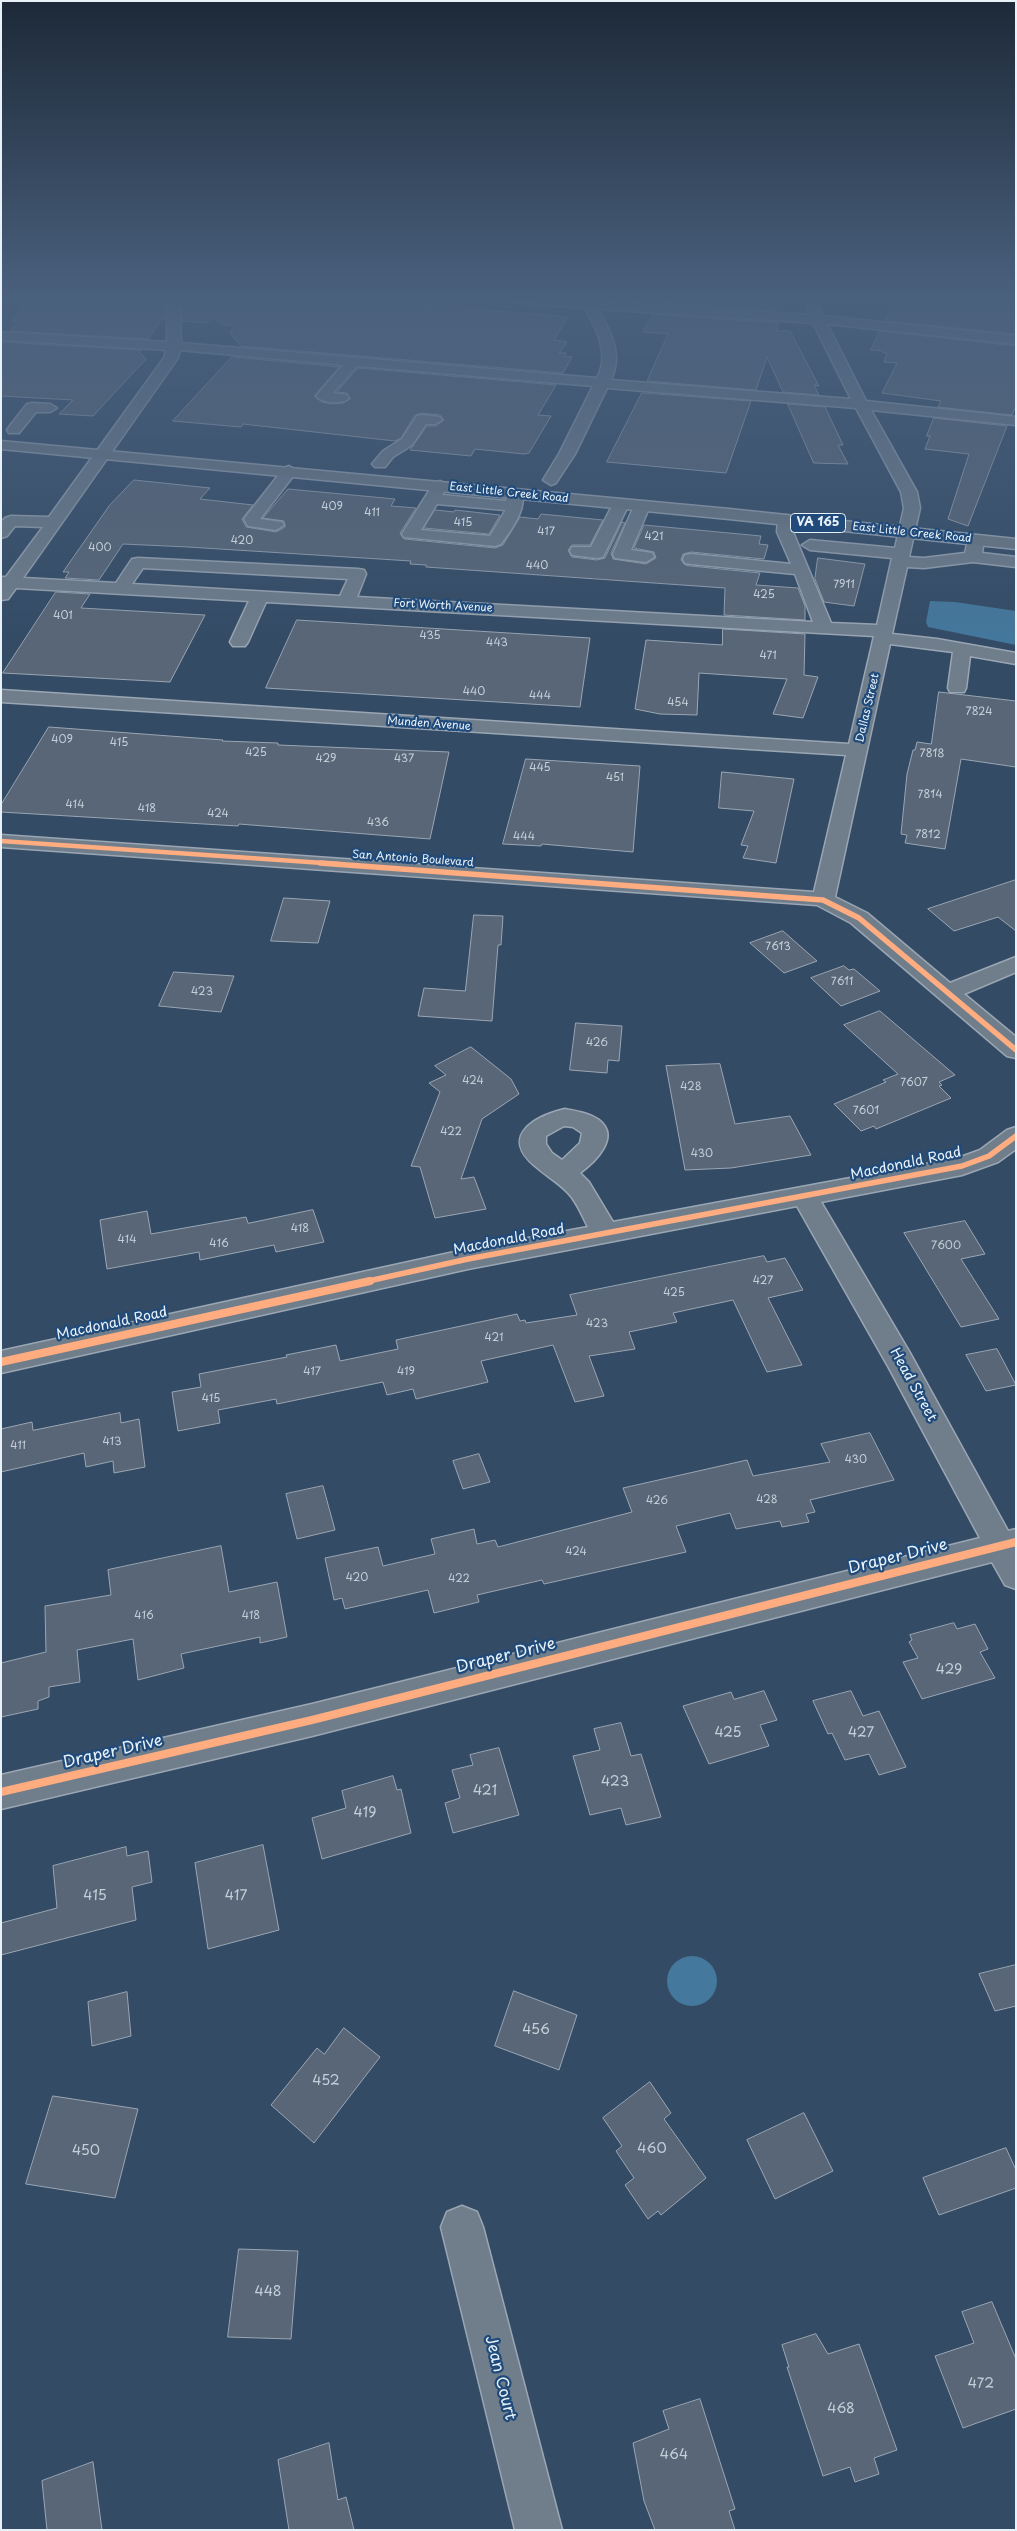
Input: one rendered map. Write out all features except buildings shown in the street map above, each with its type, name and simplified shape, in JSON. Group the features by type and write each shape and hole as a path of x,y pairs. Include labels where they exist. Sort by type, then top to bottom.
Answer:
{"main road":[{"path":"8,430 34,432"},
{"path":"93,436 132,440"},
{"name":"East Little Creek Road","path":"1,445 289,471 436,492"},
{"path":"362,462 399,466"},
{"name":"East Little Creek Road","path":"532,479 570,482"},
{"name":"East Little Creek Road","path":"513,500 533,495 786,520 915,521"},
{"name":"East Little Creek Road","path":"894,513 976,540 1016,544"}],"street":[{"path":"8,430 25,414"},
{"path":"4,586 54,522 130,414"},
{"path":"551,480 567,454 587,414"},
{"path":"867,414 909,492 915,521"},
{"path":"954,414 1016,421"},
{"path":"380,464 388,454 407,442 422,419 435,420"},
{"path":"276,525 254,522 252,519 289,471"},
{"path":"436,492 513,500 513,512 495,541 410,534 436,492"},
{"path":"510,544 532,507 529,503 533,495"},
{"path":"578,551 597,553 621,504"},
{"path":"642,506 621,554 646,557"},
{"path":"786,520 785,532 808,558 828,603 834,608"},
{"path":"1,533 11,521 54,522"},
{"name":"Dallas Street","path":"823,900 858,750 882,624 900,557 915,521"},
{"path":"973,558 976,540"},
{"path":"691,559 900,557 924,563 973,558 1016,562"},
{"path":"808,558 814,598 824,628"},
{"path":"121,588 138,563 358,574 347,600"},
{"name":"Fort Worth Avenue","path":"4,586 121,588 824,628 882,624 962,649 1016,659"},
{"path":"410,604 416,586"},
{"path":"239,642 260,596"},
{"path":"697,620 698,602"},
{"path":"957,688 962,649"},
{"name":"Munden Avenue","path":"1,696 858,750"},
{"name":"San Antonio Boulevard","path":"1,841 573,880 806,897 823,900"},
{"path":"823,900 859,918 1016,1050"},
{"path":"948,992 1016,964"},
{"name":"Macdonald Road","path":"1,1362 468,1259 806,1197 962,1166 989,1156 1016,1136"},
{"path":"563,1172 580,1189 606,1234"},
{"name":"Head Street","path":"806,1197 900,1361 1008,1543 1016,1575"},
{"name":"Draper Drive","path":"1,1792 312,1720 1008,1543"},
{"name":"Jean Court","path":"462,2227 539,2530"}],"water":[{"path":"930,601 955,602 1016,611 1016,645 928,627 926,622"},
{"path":"687,1956 697,1956 710,1963 717,1976 717,1986 710,1999 697,2006 687,2006 678,2002 671,1995 667,1986 667,1976 671,1967 678,1960"}],"cycle path":[{"path":"1,841 806,897 823,900 859,918 1016,1050"},
{"path":"1,1362 468,1259 962,1166 989,1156 1016,1136"},
{"path":"1,1792 312,1720 1016,1542"}]}
